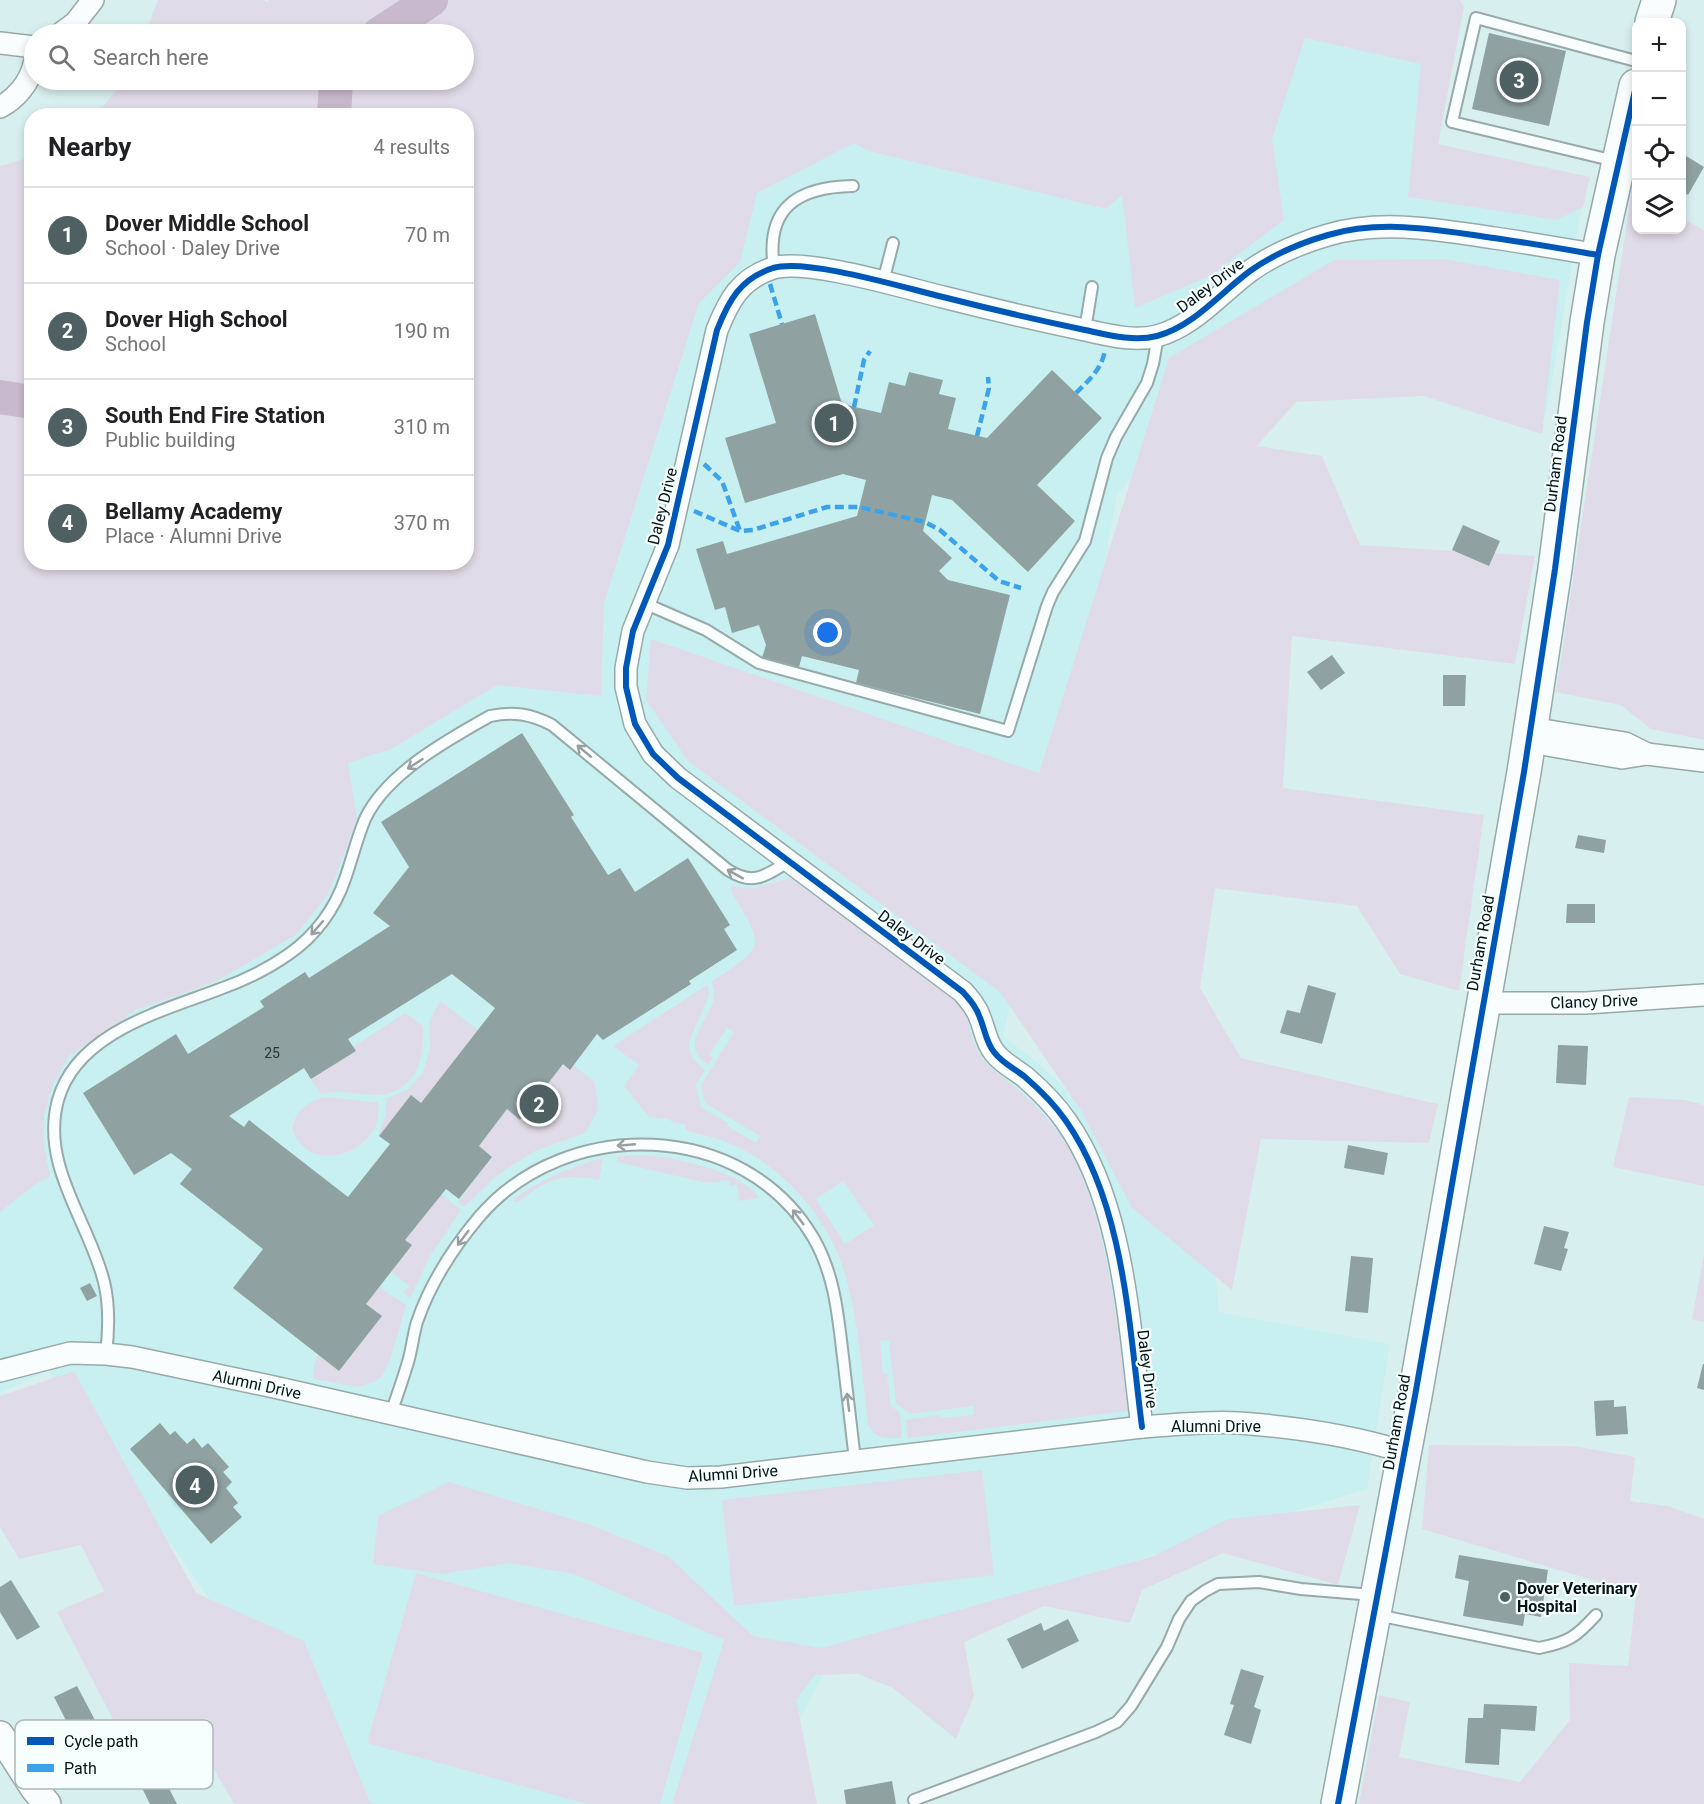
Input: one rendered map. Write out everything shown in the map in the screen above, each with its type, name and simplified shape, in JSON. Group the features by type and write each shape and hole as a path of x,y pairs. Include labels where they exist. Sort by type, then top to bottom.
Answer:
{"main road":[{"path":"1653,18 1659,0"},
{"name":"Durham Road","path":"1338,1804 1404,1452 1530,732 1598,255 1632,103"}],"street":[{"path":"74,24 93,0"},
{"path":"0,43 24,46"},
{"path":"0,107 13,99 24,86"},
{"name":"Daley Drive","path":"1142,1427 1117,1252 1100,1188 1079,1142 1065,1120 1047,1098 992,1050 975,1006 963,992 671,772 653,754 643,739 630,706 626,687 626,668 633,631 668,545 717,330 737,290 755,276 774,268 809,268 883,282 1124,338 1158,336 1204,310 1250,272 1275,255 1329,234 1353,229 1378,226 1456,232 1598,255"},
{"path":"1530,732 1549,731 1625,743 1647,754 1704,762"},
{"name":"Clancy Drive","path":"1483,1003 1586,1003 1704,996"},
{"name":"Alumni Drive","path":"0,1371 70,1353 106,1354 274,1387 676,1477 721,1477 1142,1427 1238,1423 1371,1441 1404,1452"},
{"path":"0,1735 15,1758"},
{"path":"35,1789 47,1804"}],"lane":[{"path":"1618,162 1452,122 1476,18 1632,60"},
{"path":"774,268 773,236 782,212 804,195 822,188 853,186"},
{"path":"883,282 893,243"},
{"path":"1085,330 1092,287"},
{"path":"644,603 706,630 759,663 1008,731 1047,606 1053,592 1085,541 1107,458 1116,437 1147,383 1158,336"},
{"path":"106,1354 109,1308 104,1281 64,1183 57,1148 57,1108 63,1086 88,1053 126,1025 157,1011 223,988 274,963 301,944 324,920 340,893 366,818 380,795 400,773 490,716 517,713 541,719 552,725 728,870 742,879 764,876 788,862"},
{"path":"391,1413 408,1362 417,1323 427,1297 457,1246 480,1216 504,1193 530,1174 556,1162 596,1149 629,1144 657,1144 684,1147 712,1155 753,1174 773,1190 814,1238 828,1268 836,1295 855,1460"},
{"path":"914,1800 1096,1732 1116,1722 1131,1706 1167,1647 1179,1619 1191,1601 1204,1590 1218,1584 1259,1582 1301,1589 1375,1605 1539,1648 1559,1644 1579,1634 1596,1615"}],"shaded area":[{"path":"158,0 263,0 267,2 269,0 1460,0 1464,7 1438,144 1590,177 1583,207 1557,220 1408,197 1421,64 1305,38 1272,139 1284,220 1210,276 1135,308 1122,195 1106,209 869,151 854,143 757,193 740,262 699,303 604,603 601,696 497,685 391,749 348,763 357,819 329,893 297,934 217,981 136,1010 69,1056 53,1084 44,1114 44,1147 50,1176 34,1185 0,1212 0,166 24,159 24,570 474,570 474,108 102,108 117,90 474,90 474,24 149,24"},
{"path":"1448,0 1413,157 1583,199 1546,416 1225,355 1117,496 1063,782 1003,1036 1058,1081 1082,1110 1196,1073 1219,1312 1390,1344 1367,1489 835,1653 766,1782 734,1804 354,1804 48,1370 0,1393 0,406 24,523 24,570 474,570 474,229"},
{"path":"1632,189 1632,234 1686,234 1686,220 1704,230 1704,740 1651,729 1621,705 1556,692"},
{"path":"1444,259 1560,280 1542,434 1423,396 1296,402 1257,446 1322,456 1360,545 1535,556 1515,664 1292,636 1283,788 1484,815 1459,991 1400,974 1357,906 1215,888 1200,988 1241,1058 1438,1104 1429,1143 1261,1139 1232,1290 1132,1208 1082,1112 1000,992 688,761 646,700 651,639 1039,773 1169,358 1334,260"},
{"path":"790,878 947,992 961,1006 969,1020 972,1037 982,1058 1023,1093 1057,1131 1078,1167 1100,1234 1114,1307 1128,1411 908,1438 905,1420 940,1415 941,1418 973,1415 973,1406 910,1414 896,1403 889,1340 880,1341 883,1374 887,1374 891,1406 900,1413 902,1438 886,1438 877,1435 868,1424 857,1330 845,1274 837,1252 813,1211 781,1176 762,1161 721,1140 685,1130 686,1125 672,1122 669,1119 649,1117 624,1086 639,1065 613,1046 707,985 708,998 689,1042 693,1058 705,1070 696,1085 701,1107 756,1143 760,1136 705,1103 701,1085 734,1032 727,1028 709,1055 713,1058 708,1065 698,1055 695,1045 697,1035 712,1003 714,993 711,982 742,961 754,945 755,936 751,925 732,893 731,886 753,888","holes":["843,1181 874,1225 845,1244 816,1199"]},
{"path":"440,1001 478,1030 421,1103 411,1096 378,1136 385,1117 387,1098 407,1090 423,1073 430,1048 429,1022"},
{"path":"405,1013 423,1026 420,1061 409,1081 390,1093 377,1095 342,1092 321,1094 311,1079 356,1051 353,1047"},
{"path":"563,1064 570,1069 573,1065 595,1082 598,1110 585,1133 535,1151 495,1177 464,1207 458,1202 492,1157 479,1146 507,1109 520,1119"},
{"path":"1629,1097 1685,1100 1704,1105 1704,1186 1613,1167"},
{"path":"322,1098 378,1102 377,1122 369,1137 346,1152 333,1155 320,1155 308,1150 298,1141 292,1128 302,1109"},
{"path":"643,1155 671,1158 723,1173 751,1189 759,1198 739,1201 737,1185 730,1186 729,1180 707,1183 617,1162 618,1156"},
{"path":"603,1158 599,1180 563,1178 545,1184 516,1203 513,1199 556,1175"},
{"path":"441,1194 461,1210 430,1256 410,1298 403,1292 410,1287 391,1271 412,1245 405,1240"},
{"path":"1704,1254 1704,1322 1692,1319"},
{"path":"379,1287 406,1305 390,1360 381,1377 358,1387 314,1379 314,1365 318,1355 339,1371 382,1316 366,1304"},
{"path":"74,1371 196,1593 304,1641 370,1802 374,1804 234,1804 213,1767 213,1720 113,1720 57,1612 104,1591 81,1545 19,1559 0,1527 0,1396"},
{"path":"1429,1445 1573,1446 1635,1457 1630,1501 1668,1506 1704,1519 1704,1804 1359,1804 1379,1695 1410,1702 1399,1757 1520,1782 1570,1720 1569,1663 1628,1666 1636,1593 1422,1529"},
{"path":"982,1470 994,1575 734,1606 722,1500"},
{"path":"449,1482 588,1524 668,1556 753,1636 821,1648 1154,1556 1228,1519 1360,1505 1338,1585 1223,1553 1142,1590 1130,1623 1044,1606 964,1642 974,1696 956,1739 893,1688 858,1674 815,1675 796,1700 817,1804 672,1804 724,1640 574,1574 509,1563 442,1574 373,1564 378,1516"},
{"path":"416,1573 703,1653 660,1804 587,1804 367,1743"}],"building":[{"path":"1489,33 1566,51 1549,126 1472,109"},
{"path":"1686,156 1704,167 1688,195 1686,194"},
{"path":"815,314 842,404 881,413 889,382 905,386 909,372 943,380 939,394 956,398 948,429 987,438 1052,370 1102,418 1037,485 1075,521 1028,572 952,500 932,495 923,531 952,558 939,571 948,580 1010,595 980,714 856,683 859,670 802,656 799,667 762,658 766,645 759,625 732,633 725,607 715,610 696,549 723,541 727,554 857,516 866,480 843,474 745,503 725,438 776,423 749,334"},
{"path":"1463,525 1500,541 1489,566 1452,550"},
{"path":"1332,655 1345,673 1321,690 1307,672"},
{"path":"1443,675 1466,675 1465,706 1443,706"},
{"path":"522,733 574,815 571,817 608,875 620,868 635,892 688,858 730,925 724,929 737,950 689,981 691,984 603,1040 597,1034 570,1070 563,1064 520,1120 507,1109 479,1146 492,1157 459,1199 446,1189 405,1240 412,1245 366,1304 382,1316 339,1371 233,1288 263,1249 180,1184 192,1169 171,1153 134,1175 83,1093 176,1034 188,1054 264,1007 260,1001 305,972 309,978 390,926 373,913 409,867 381,822","holes":["452,974 495,1008 421,1103 411,1095 379,1136 390,1144 348,1197 249,1120 244,1127 229,1116 304,1068 311,1079 356,1051 348,1039"]},
{"path":"1578,835 1606,840 1604,853 1575,848"},
{"path":"1567,904 1595,904 1595,923 1566,923"},
{"path":"1308,985 1336,993 1322,1044 1280,1033 1287,1010 1300,1013"},
{"path":"1558,1045 1588,1046 1586,1085 1556,1083"},
{"path":"1348,1145 1388,1153 1384,1175 1344,1168"},
{"path":"1544,1226 1569,1232 1564,1248 1568,1249 1561,1271 1534,1264"},
{"path":"1351,1256 1373,1258 1368,1313 1345,1311"},
{"path":"90,1283 97,1296 87,1301 80,1288"},
{"path":"1704,1364 1704,1390 1697,1388"},
{"path":"1614,1400 1614,1407 1626,1406 1628,1434 1596,1436 1594,1401"},
{"path":"160,1423 170,1435 175,1431 187,1444 194,1438 202,1448 208,1443 229,1467 223,1472 232,1482 226,1488 238,1503 233,1507 242,1517 211,1544 130,1449"},
{"name":"Dover Veterinary Hospital","path":"1459,1555 1548,1570 1541,1617 1525,1614 1523,1626 1463,1616 1469,1581 1455,1578"},
{"path":"11,1580 40,1627 17,1640 0,1612 0,1587"},
{"path":"1068,1619 1079,1641 1022,1669 1007,1639 1041,1623 1044,1631"},
{"path":"1241,1669 1264,1676 1254,1707 1261,1710 1251,1744 1224,1735 1234,1705 1230,1704"},
{"path":"77,1686 95,1720 66,1720 54,1697"},
{"path":"1484,1704 1537,1706 1535,1731 1501,1729 1499,1765 1465,1763 1468,1718 1483,1718"},
{"path":"892,1781 896,1804 846,1804 844,1790"},
{"path":"142,1789 169,1789 177,1804 150,1804"}],"waterway":[{"path":"394,24 431,0"},
{"path":"334,108 335,90"},
{"path":"0,397 24,401"}],"marked path":[{"path":"770,284 782,324"},
{"path":"1076,393 1098,369 1105,350"},
{"path":"854,407 864,360 870,351"},
{"path":"977,436 989,388 988,377"},
{"path":"704,464 722,481 740,531"},
{"path":"694,511 740,531 753,530 827,507 859,507 925,522 940,530 999,581 1021,588"}],"cycle path":[{"path":"1338,1804 1415,1396 1524,772 1555,569 1587,322 1598,255 1632,104"},
{"path":"1142,1427 1128,1309 1113,1229 1101,1190 1086,1154 1066,1121 1036,1087 994,1052 987,1040 977,1011 963,992 678,778 653,754 635,724 626,687 626,668 633,631 668,545 717,330 731,300 744,285 752,278 773,268 789,266 856,275 978,306 1112,336 1148,338 1183,325 1250,271 1278,254 1307,242 1348,230 1390,227 1432,229 1598,255"}],"place":[{"name":"South End Fire Station","path":"1519,80"},
{"name":"Dover Middle School","path":"834,423"},
{"name":"Dover High School","path":"539,1104"},
{"name":"Bellamy Academy","path":"195,1485"},
{"name":"Dover Veterinary Hospital","path":"1505,1597"}]}
